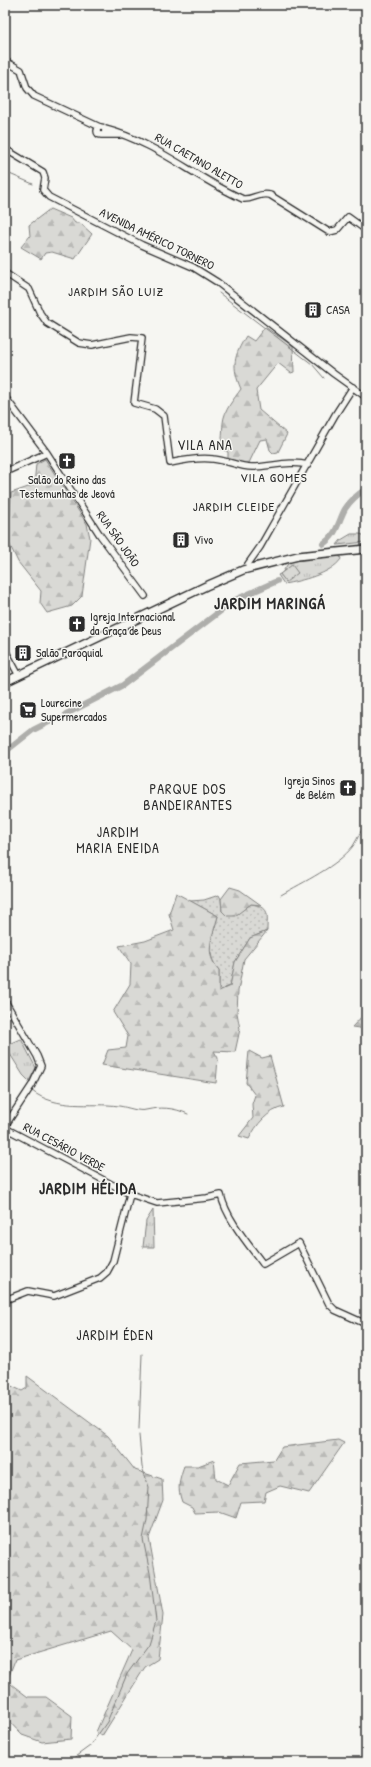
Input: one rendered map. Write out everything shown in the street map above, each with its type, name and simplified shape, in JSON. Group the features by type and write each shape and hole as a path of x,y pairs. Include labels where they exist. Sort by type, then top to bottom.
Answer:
{"main road":[{"path":"5,680 17,672 214,578 248,564 312,550 366,544"},
{"path":"5,680 243,570 298,556 366,549"}],"street":[{"name":"RUA CAETANO ALETTO","path":"5,61 21,70 27,88 34,96 88,122 101,130 124,135 148,145 188,170 238,197 248,199 262,194 274,197 301,216 329,232 337,230 348,217 366,230"},
{"name":"AVENIDA AMÉRICO TORNERO","path":"5,149 45,175 43,190 49,197 142,245 202,272 366,397"},
{"path":"5,273 29,289 40,313 47,323 78,343 92,345 131,337 142,338 134,403 155,409 164,416 170,463 188,459 213,458 249,467 296,464 308,465"},
{"path":"248,564 265,539 335,416 354,387"},
{"name":"RUA SÃO JOÃO","path":"5,397 47,453 100,535 144,596"},
{"path":"5,472 47,453"},
{"path":"5,650 17,672"},
{"path":"5,1001 38,1056 41,1066 32,1085 5,1127"},
{"name":"RUA CESÁRIO VERDE","path":"5,1127 130,1194 157,1203 207,1198 221,1195 225,1207 263,1264 299,1243 329,1304 335,1310 366,1324"},
{"path":"5,1300 28,1291 54,1296 105,1275 114,1258 130,1194"}],"green space":[{"path":"50,209 71,218 75,223 80,223 92,234 75,259 52,252 45,253 41,259 21,247 30,236 29,225"},
{"path":"265,327 293,346 294,372 291,373 278,363 256,390 259,410 287,434 278,452 273,453 270,450 267,439 260,440 248,465 228,460 228,452 220,448 223,423 227,409 241,389 235,367 235,361 239,349 246,336 254,341"},
{"path":"45,459 87,524 90,538 82,596 72,606 47,613 40,603 41,591 18,562 5,535 10,515 11,493 34,485 36,464"},
{"path":"351,534 366,536 366,542 337,545 341,540"},
{"path":"339,554 341,559 336,564 323,573 315,576 284,584 278,575 282,573 289,562"},
{"path":"292,565 298,573 286,582 280,574"},
{"path":"230,887 240,890 261,905 251,904 235,916 227,916 222,911 221,899"},
{"path":"176,893 218,916 210,951 214,964 219,970 219,991 230,986 235,962 250,938 267,931 244,959 238,991 237,1013 240,1029 235,1052 214,1051 218,1058 216,1083 102,1065 108,1050 126,1048 128,1036 113,1012 130,984 131,964 119,946 145,941 174,930 169,914"},
{"path":"219,895 221,899 222,911 244,909 251,904 265,909 267,916 267,931 250,938 235,962 230,986 219,991 219,970 214,964 211,951 212,937 218,916 190,901 204,900"},
{"path":"366,1012 366,1029 352,1027"},
{"path":"21,1039 36,1068 29,1081 23,1075 5,1046"},
{"path":"249,1051 262,1058 270,1056 284,1107 273,1111 263,1119 249,1139 239,1136 253,1118 252,1104 255,1095 246,1083"},
{"path":"153,1210 154,1247 143,1247 146,1221"},
{"path":"27,1376 108,1436 135,1470 162,1479 163,1500 149,1538 163,1615 158,1659 145,1667 102,1736 96,1732 132,1650 111,1631 15,1660 7,1681 28,1697 46,1697 72,1716 71,1739 42,1742 22,1735 5,1717 5,1562 7,1558 5,1523 5,1383 22,1391 27,1388"},
{"path":"338,1440 344,1443 309,1493 280,1486 266,1492 264,1501 241,1502 236,1518 219,1512 195,1513 192,1507 182,1502 179,1484 184,1466 198,1466 214,1460 216,1479 228,1485 240,1463 274,1460 282,1447"}],"waterway":[{"path":"5,172 33,184"},
{"path":"219,293 312,364 324,378"},
{"path":"323,544 331,537 337,528 347,506 354,498 366,489"},
{"path":"66,714 123,685 235,600 277,581"},
{"path":"5,752 33,730 55,719"},
{"path":"281,895 320,873 339,860 353,846 366,821"},
{"path":"32,1091 52,1101 63,1103 108,1105 140,1110 167,1108 188,1114"},
{"path":"139,1429 142,1354"},
{"path":"92,1743 107,1722 127,1674 149,1644 156,1621 150,1573 143,1539 147,1520 149,1487 142,1467 139,1435"},
{"path":"68,1762 90,1746"}],"place":[{"name":"CASA","path":"313,310"},
{"name":"Salão do Reino das Testemunhas de Jeová","path":"67,461"},
{"name":"Vivo","path":"181,540"},
{"name":"Igreja Internacional da Graça de Deus","path":"77,624"},
{"name":"Salão Paroquial","path":"23,653"},
{"name":"Lourecine Supermercados","path":"28,710"},
{"name":"Igreja Sinos de Belém","path":"348,788"}],"district":[{"name":"JARDIM SÃO LUIZ","path":"116,291"},
{"name":"VILA ANA","path":"205,445"},
{"name":"VILA GOMES","path":"274,477"},
{"name":"JARDIM CLEIDE","path":"234,506"},
{"name":"JARDIM MARINGÁ","path":"270,603"},
{"name":"PARQUE DOS BANDEIRANTES","path":"188,798"},
{"name":"JARDIM MARIA ENEIDA","path":"118,840"},
{"name":"JARDIM HÉLIDA","path":"88,1188"},
{"name":"JARDIM ÉDEN","path":"115,1335"}]}
